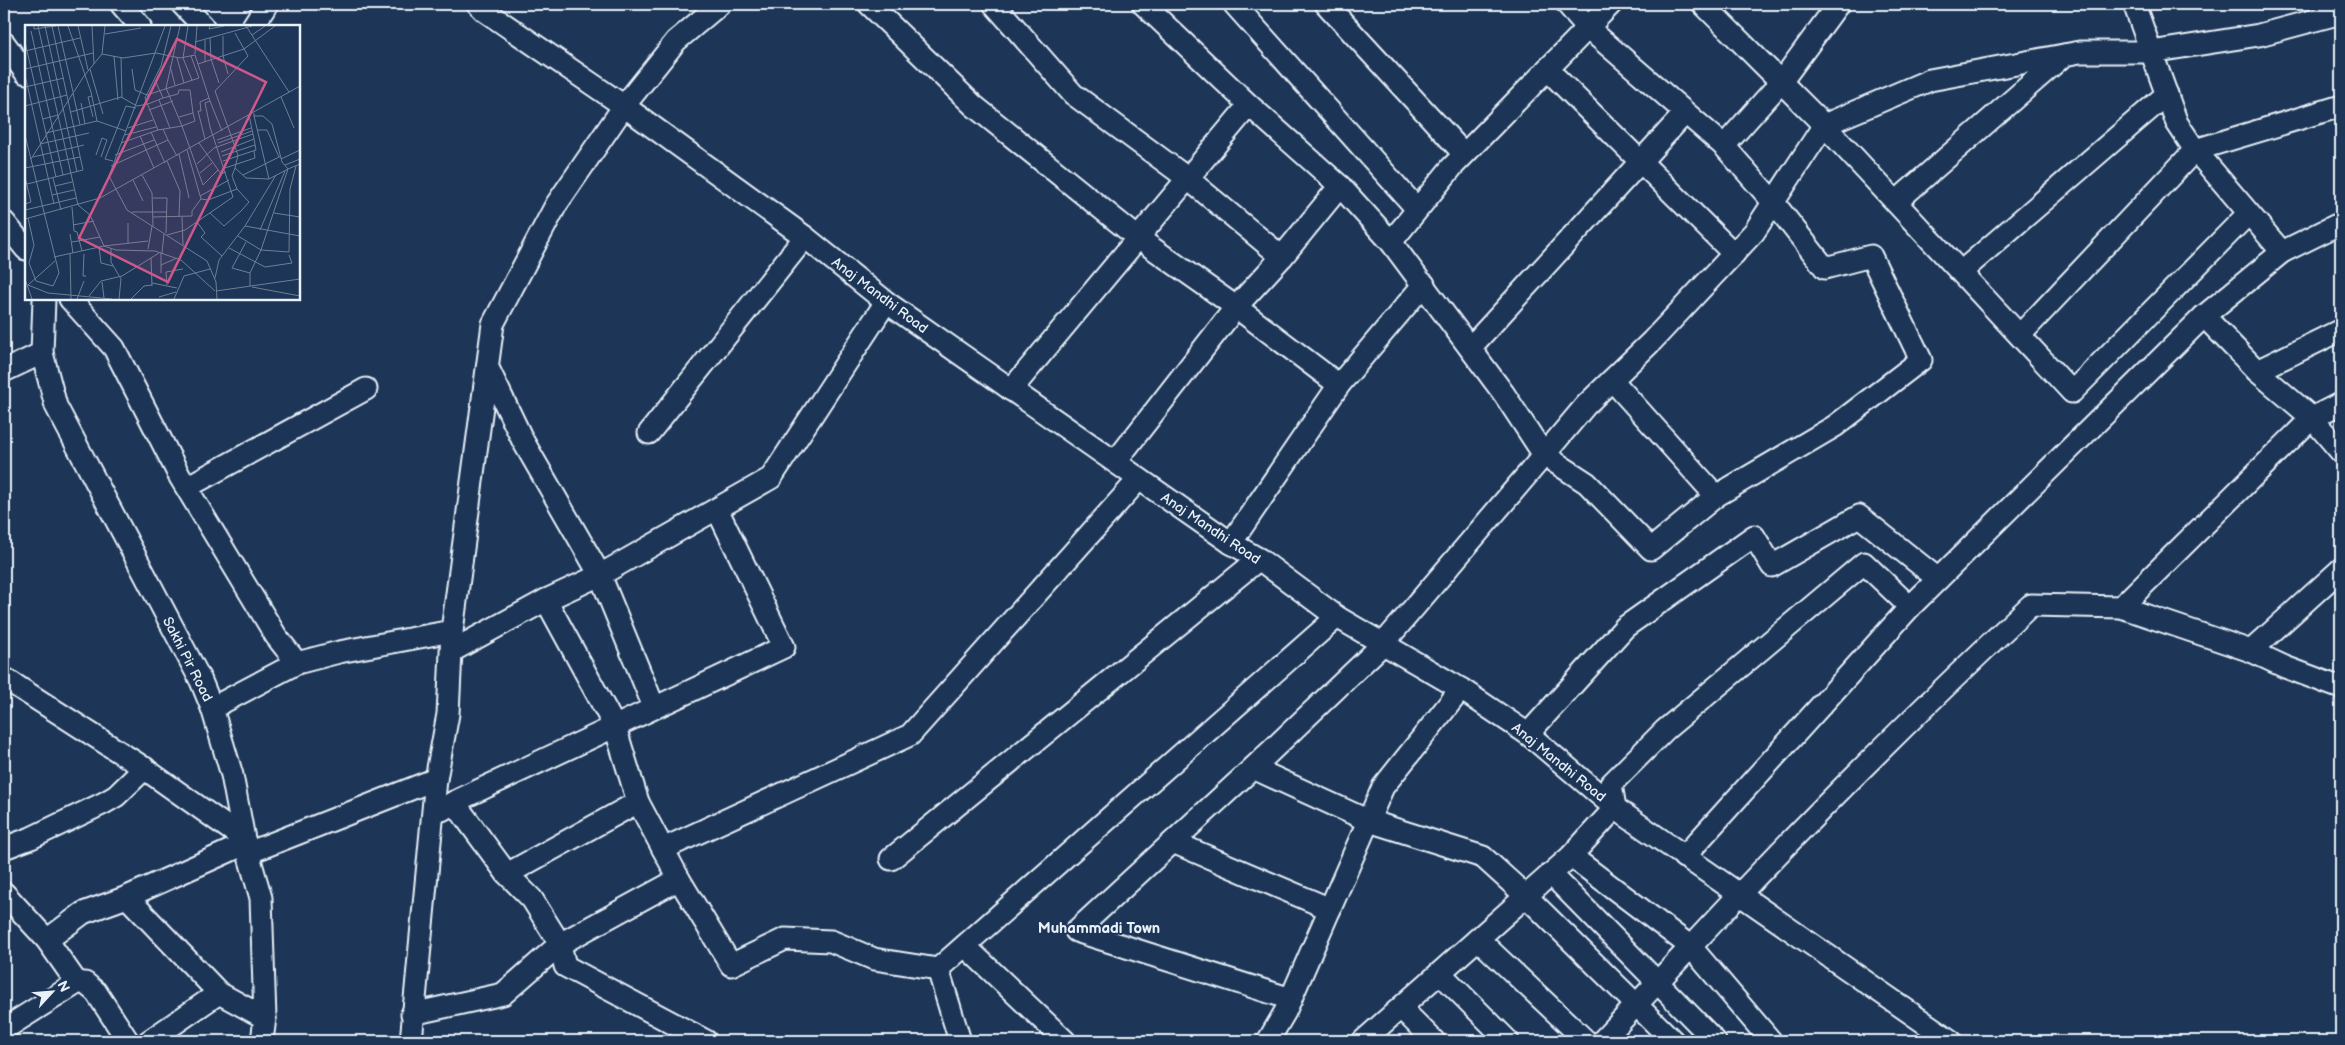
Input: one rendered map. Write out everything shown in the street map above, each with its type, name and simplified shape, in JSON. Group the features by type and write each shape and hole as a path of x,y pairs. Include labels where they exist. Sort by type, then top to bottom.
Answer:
{"street":[{"path":"121,4 139,25"},
{"path":"182,4 202,25"},
{"path":"254,25 267,4"},
{"name":"Anaj Mandhi Road","path":"478,4 485,11 624,106 805,237 886,302 1231,543 1259,559 1337,617 1461,689 1528,734 1615,808 1951,1041"},
{"path":"411,1041 412,1014 436,779 448,714 452,641 493,324 556,205 624,106 676,41 720,4"},
{"path":"869,4 973,105 1138,238 1236,307 1339,385"},
{"path":"994,4 1073,94 1187,178 1282,257"},
{"path":"1143,4 1249,105 1340,186 1392,242 1424,284 1544,454 1587,483 1650,550 1716,496 1835,426 1921,360 1871,256 1824,268 1774,203 1724,146 1588,28 1567,4"},
{"path":"1234,4 1417,210"},
{"path":"1326,4 1464,154"},
{"path":"1392,242 1464,154 1612,4"},
{"path":"1703,4 1824,125 2072,392 2248,214"},
{"path":"1724,146 1782,82 1838,4"},
{"path":"2134,4 2177,123 2195,150 2282,252"},
{"path":"1291,999 1076,931 1384,644 1586,405 1652,341 1754,232 1824,125 1930,80 2080,52 2151,52 2259,35 2341,13"},
{"path":"4,43 25,72"},
{"path":"1896,202 2064,55"},
{"path":"1547,69 1734,254"},
{"path":"1961,272 2166,94"},
{"path":"1011,390 1249,105"},
{"path":"2020,336 2195,150 2341,106"},
{"path":"1470,348 1685,113"},
{"path":"1116,461 1236,307 1282,257 1340,186"},
{"path":"1684,857 1910,607 2204,316 2282,252 2341,223"},
{"path":"6,230 25,248"},
{"path":"649,433 805,237"},
{"path":"1231,543 1339,385 1424,284"},
{"name":"Sakhi Pir Road","path":"44,300 42,353 56,406 202,682 212,708 232,775 246,845 261,898 265,1018 262,1041"},
{"path":"71,300 114,348 187,487 276,636 297,663"},
{"path":"212,708 297,663 339,652 452,641 600,575 771,478 886,302"},
{"path":"2204,316 2258,371 2312,418 2341,452"},
{"path":"2258,371 2341,330"},
{"path":"4,371 42,353"},
{"path":"488,368 523,440 600,575 654,707"},
{"path":"1612,380 1716,496"},
{"path":"187,487 366,390"},
{"path":"2121,607 2312,418 2341,403"},
{"path":"663,848 910,735 1139,479"},
{"path":"433,816 454,802 784,646 717,509"},
{"path":"1528,734 1625,627 1754,536 1772,566 1859,516 1938,579"},
{"path":"891,859 1259,559"},
{"path":"1363,1041 1571,856 1615,808 1611,784 1665,730 1864,563 1910,607"},
{"path":"2250,651 2341,569"},
{"path":"546,600 615,727 638,802 679,879 731,965 784,939 831,941 874,958 938,969"},
{"path":"1602,1041 1658,984 1739,895 1907,723 2031,605 2121,607 2250,651 2285,667 2341,688"},
{"path":"938,969 1337,617"},
{"path":"4,678 144,768 246,845"},
{"path":"1268,1041 1291,999 1383,787 1461,689"},
{"path":"4,848 31,838 104,803 116,796 144,768"},
{"path":"1253,768 1369,821 1483,857 1526,896 1673,1041"},
{"path":"47,940 83,913 127,897 246,845 436,779"},
{"path":"454,802 507,874 532,899 560,944 565,966 705,1041"},
{"path":"507,874 638,802"},
{"path":"1173,842 1330,909"},
{"path":"1571,856 1691,947 1771,1041"},
{"path":"1551,874 1714,1041"},
{"path":"412,1014 503,994 560,944 679,879"},
{"path":"4,893 47,940 77,983"},
{"path":"127,897 218,993 265,1018"},
{"path":"1478,939 1586,1041"},
{"path":"964,946 1065,1041"},
{"path":"938,969 960,1041"},
{"path":"1440,973 1508,1041"},
{"path":"4,1029 77,983 85,982 96,992 128,1041"},
{"path":"149,1041 218,993"},
{"path":"1401,1008 1434,1041"}],"district":[{"name":"Muhammadi Town","path":"1099,928"}]}
